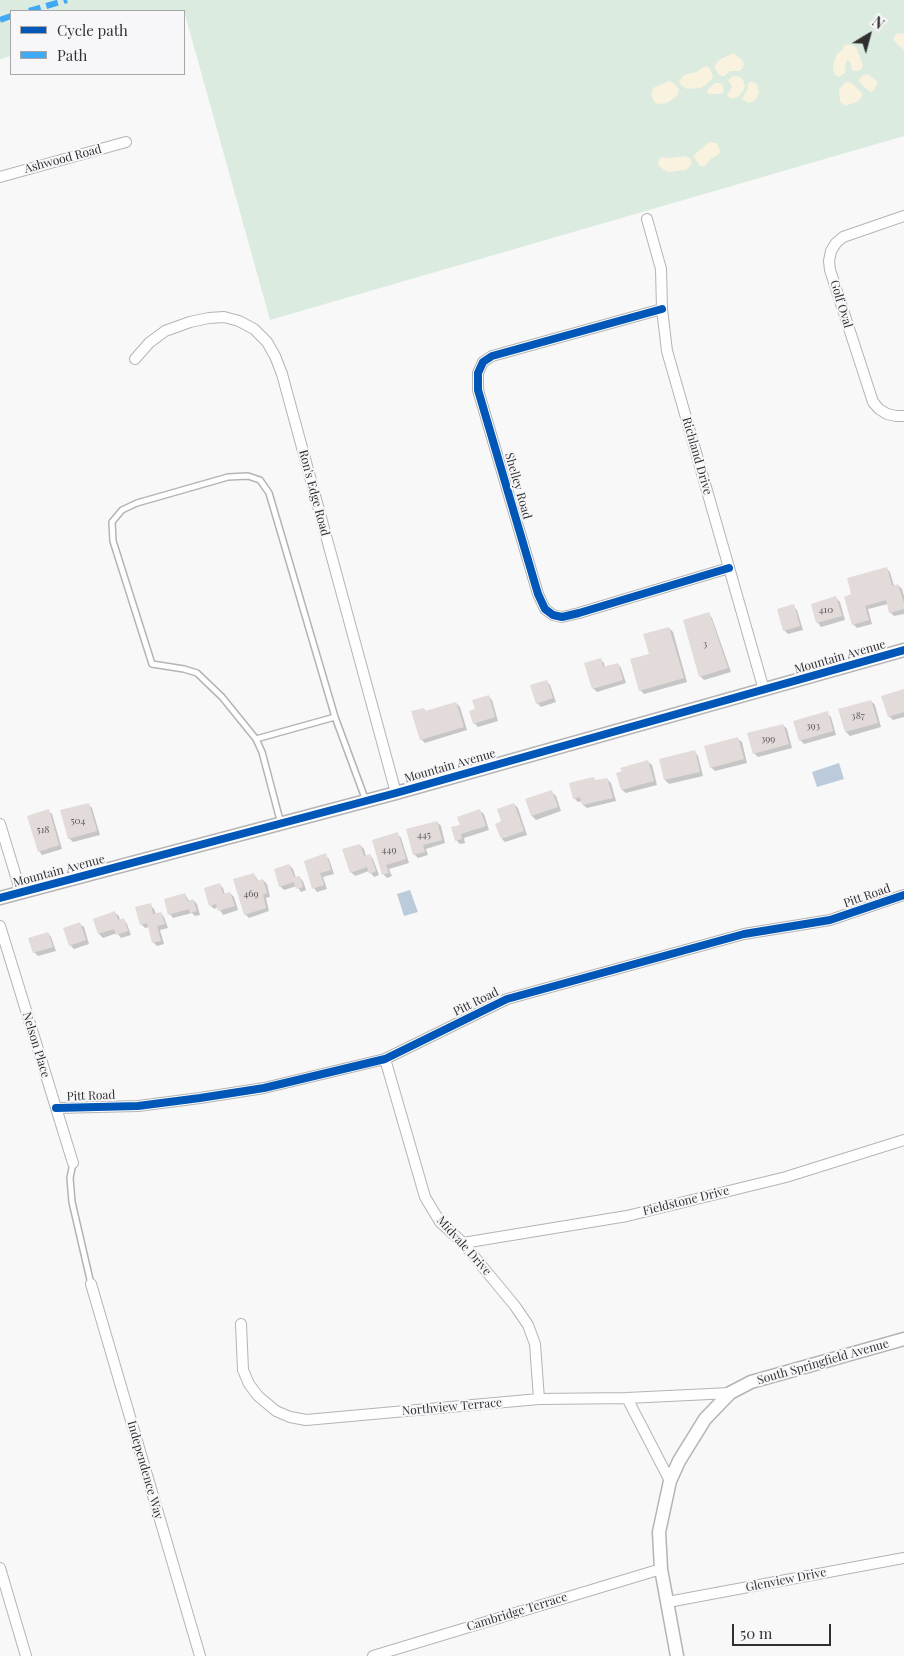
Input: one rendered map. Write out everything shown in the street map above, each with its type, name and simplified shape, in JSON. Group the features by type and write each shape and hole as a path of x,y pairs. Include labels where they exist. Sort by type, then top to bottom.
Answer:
{"street":[{"name":"Ashwood Road","path":"0,176 126,142"},
{"name":"Golf Oval","path":"904,216 843,236 831,251 829,261 830,270 873,402 887,414 904,416"},
{"name":"Richland Drive","path":"647,220 661,269 662,309 668,351 764,690"},
{"name":"Shelley Road","path":"662,309 492,356 483,362 478,373 478,390 538,594 546,609 553,615 562,617 579,613 730,568"},
{"name":"Ron's Edge Road","path":"135,359 149,343 165,331 190,322 209,318 224,317 240,321 254,329 267,342 282,374 396,793"},
{"name":"Mountain Avenue","path":"0,898 396,793 904,650"},
{"path":"0,824 21,893"},
{"name":"Pitt Road","path":"56,1108 138,1106 200,1098 264,1088 385,1059 507,999 744,934 830,920 904,895"},
{"name":"Nelson Place","path":"0,926 73,1164"},
{"name":"Midvale Drive","path":"385,1059 424,1196 440,1222 464,1243 528,1325 535,1344 539,1399"},
{"name":"Fieldstone Drive","path":"464,1243 626,1216 786,1178 904,1140"},
{"name":"Independence Way","path":"91,1284 200,1656"},
{"name":"Northview Terrace","path":"240,1324 243,1370 249,1384 264,1402 276,1411 290,1417 306,1420 539,1399 627,1398 730,1393"},
{"name":"South Springfield Avenue","path":"677,1656 661,1569 659,1532 670,1481 679,1460 705,1419 730,1393 751,1382 904,1339"},
{"path":"627,1398 670,1481"},
{"name":"Glenview Drive","path":"668,1602 904,1558"},
{"path":"0,1568 26,1656"},
{"name":"Cambridge Terrace","path":"373,1656 661,1569"}],"lane":[{"path":"281,824 262,752 256,739 222,697 197,673 152,664 113,541 112,522 122,510 137,503 228,477 248,476 260,480 269,493 335,717 366,801"},
{"path":"256,739 335,717"},
{"path":"73,1164 70,1178 72,1202 91,1284"}],"green space":[{"path":"0,0 904,0 904,136 270,320 185,10 10,10 10,56 0,59"}],"sand":[{"path":"898,33 904,34 904,50 893,40"},
{"path":"848,44 856,47 863,65 861,70 854,71 848,60 845,73 839,77 835,75 833,70 834,62 837,54"},
{"path":"735,54 742,60 743,68 740,71 730,71 725,76 718,74 714,66 719,60"},
{"path":"706,66 710,68 713,76 705,85 700,88 687,89 681,85 679,81 684,75 696,72"},
{"path":"868,74 877,81 877,85 870,92 859,80 862,76"},
{"path":"733,76 740,77 745,86 738,97 731,99 727,95 732,87 728,80"},
{"path":"669,81 677,86 679,90 677,96 667,103 658,104 654,102 651,95 653,88"},
{"path":"751,81 757,84 759,92 756,100 749,103 742,99"},
{"path":"846,82 852,83 863,94 859,101 845,106 840,101 839,89"},
{"path":"715,83 723,85 724,91 721,94 709,94 707,92 708,89"},
{"path":"709,142 717,143 720,150 719,154 705,166 700,166 693,156"},
{"path":"685,156 690,158 692,164 686,170 669,172 658,165 661,157"}],"water":[{"path":"839,763 844,779 817,787 812,772"},
{"path":"410,890 418,912 404,916 397,894"}],"building":[{"path":"887,567 892,586 898,584 904,609 889,613 886,600 865,606 869,620 852,625 844,597 851,594 847,578"},
{"path":"836,596 842,616 816,623 811,604"},
{"path":"794,604 800,626 783,631 777,609"},
{"path":"709,612 728,668 699,677 683,620"},
{"path":"669,627 684,678 639,691 630,659 649,654 643,634"},
{"path":"601,658 603,667 618,663 623,680 592,689 584,663"},
{"path":"547,680 553,698 536,704 530,685"},
{"path":"904,689 904,712 888,717 881,696"},
{"path":"489,695 495,717 473,724 469,711 475,709 472,700"},
{"path":"871,700 878,723 845,732 838,709"},
{"path":"456,702 464,727 420,740 411,711 424,708 425,711"},
{"path":"828,711 833,731 799,741 793,721"},
{"path":"783,724 789,744 753,754 747,733"},
{"path":"738,737 744,759 710,768 704,746"},
{"path":"695,750 700,772 664,780 659,759"},
{"path":"648,760 654,781 621,790 616,773 622,771 620,768"},
{"path":"593,777 596,780 607,778 613,798 582,805 580,797 573,799 569,783"},
{"path":"552,790 558,807 531,816 525,799"},
{"path":"89,803 97,831 68,839 60,810"},
{"path":"514,803 524,831 501,839 495,824 501,821 497,809"},
{"path":"49,809 59,845 38,852 27,816"},
{"path":"480,809 486,826 461,834 462,839 455,841 451,827 460,825 457,817"},
{"path":"437,821 442,840 423,845 425,852 413,855 406,829"},
{"path":"398,832 406,859 386,865 389,873 382,875 372,840"},
{"path":"360,844 364,856 370,854 376,871 369,874 367,867 350,873 342,849"},
{"path":"326,853 331,870 320,873 324,885 312,889 304,861"},
{"path":"289,864 294,877 300,876 303,887 296,889 294,882 279,887 274,869"},
{"path":"254,873 257,881 263,879 267,893 263,895 266,908 244,915 233,879"},
{"path":"220,883 223,894 230,892 235,906 218,911 216,904 209,906 204,888"},
{"path":"185,893 187,901 193,899 197,911 190,913 189,909 168,915 164,899"},
{"path":"151,903 153,914 161,912 165,924 157,926 161,941 152,943 147,923 140,925 135,907"},
{"path":"115,911 118,920 124,918 128,931 116,935 114,929 98,934 93,919"},
{"path":"80,922 86,940 69,946 63,928"},
{"path":"48,932 53,947 33,953 28,938"}],"marked path":[{"path":"32,10 67,0"},
{"path":"0,20 10,16"}],"cycle path":[{"path":"662,309 492,356 483,362 478,373 478,390 538,594 545,609 553,615 562,617 579,613 729,568"},
{"path":"0,898 396,793 904,650"},
{"path":"56,1108 138,1106 200,1098 264,1088 385,1059 507,999 744,934 830,920 904,895"}]}
